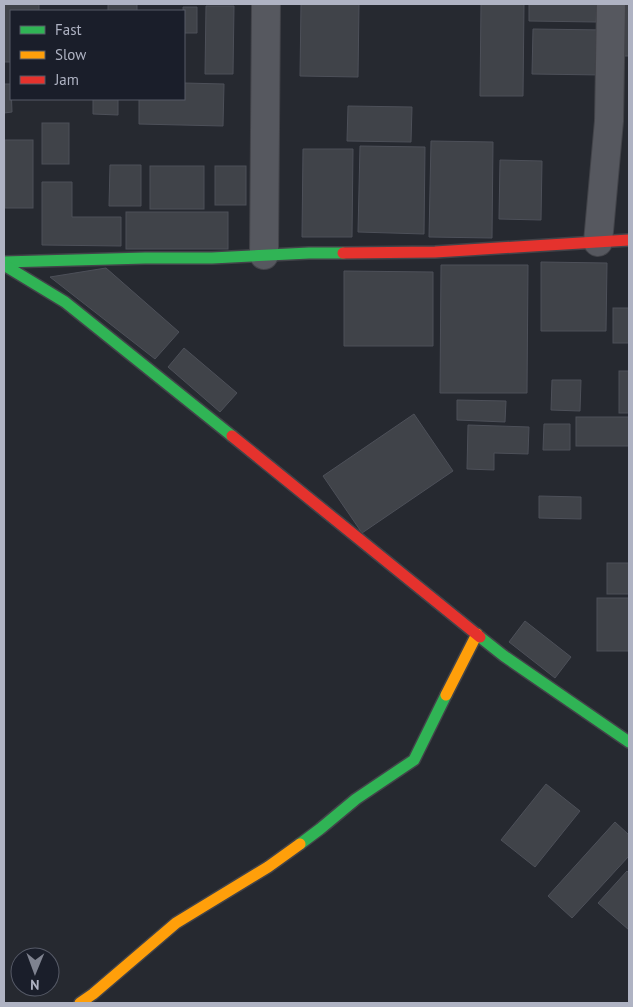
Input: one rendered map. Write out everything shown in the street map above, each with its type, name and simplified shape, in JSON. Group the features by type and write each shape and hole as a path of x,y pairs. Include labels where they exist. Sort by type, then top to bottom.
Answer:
{"street":[{"path":"264,255 266,4"},
{"path":"598,242 609,121 611,4"},
{"path":"4,264 145,258 212,258 309,252 436,252 629,240"},
{"path":"4,264 65,302 504,656 629,742"},
{"path":"80,1003 176,923 268,867 320,829 356,799 414,760 477,634"}],"building":[{"path":"4,4 39,4 39,10 10,10 10,62 4,62"},
{"path":"108,4 137,4 137,10 108,10"},
{"path":"301,4 359,4 358,77 300,76"},
{"path":"481,4 524,4 523,96 480,96"},
{"path":"529,4 597,4 596,22 529,21"},
{"path":"619,4 629,4 629,56 618,56"},
{"path":"206,6 234,6 233,74 205,74"},
{"path":"183,7 197,7 197,33 185,33 185,10 183,10"},
{"path":"533,29 605,30 603,75 532,74"},
{"path":"185,83 224,84 223,126 139,124 139,100 185,100"},
{"path":"4,84 10,84 12,112 4,113"},
{"path":"93,100 118,100 118,115 93,114"},
{"path":"348,106 412,107 411,142 347,141"},
{"path":"42,123 69,123 69,164 42,164"},
{"path":"5,140 33,140 33,208 5,208"},
{"path":"431,141 493,142 492,238 429,237"},
{"path":"360,146 425,147 424,234 358,232"},
{"path":"303,149 353,149 352,237 302,237"},
{"path":"500,160 542,161 541,220 499,219"},
{"path":"110,165 141,165 141,206 109,206"},
{"path":"150,166 204,166 204,209 150,209"},
{"path":"215,166 246,166 246,205 215,205"},
{"path":"42,182 72,182 72,217 121,217 121,246 42,245"},
{"path":"126,212 228,212 228,249 126,249"},
{"path":"541,262 607,263 606,331 541,331"},
{"path":"441,265 528,265 527,393 440,393"},
{"path":"106,268 179,332 155,359 50,277"},
{"path":"344,271 433,272 433,346 344,346"},
{"path":"613,308 629,308 629,343 613,343"},
{"path":"184,348 237,393 220,412 168,367"},
{"path":"619,371 629,371 629,413 619,413"},
{"path":"552,380 581,380 580,411 551,410"},
{"path":"457,400 506,401 505,422 457,420"},
{"path":"414,414 453,471 362,533 323,476"},
{"path":"576,417 629,417 629,446 576,446"},
{"path":"544,424 570,424 570,450 543,450"},
{"path":"468,425 529,427 528,454 494,453 494,470 467,469"},
{"path":"539,496 581,497 581,519 539,518"},
{"path":"607,563 629,563 629,594 607,594"},
{"path":"597,598 629,598 629,651 597,651"},
{"path":"525,621 571,657 555,678 509,642"},
{"path":"546,784 580,811 535,867 501,840"},
{"path":"615,822 629,835 629,856 572,918 548,896"},
{"path":"627,871 629,873 629,930 598,903"}],"traffic: fast":[{"path":"4,262 212,258 343,253"},
{"path":"4,265 65,302 232,436"},
{"path":"480,637 504,656 629,742"},
{"path":"300,844 356,799 414,760 446,695"}],"traffic: slow":[{"path":"446,695 477,634"},
{"path":"80,1003 176,923 268,867 300,844"}],"traffic: jam":[{"path":"343,253 435,252 629,240"},
{"path":"232,436 480,637"}]}
